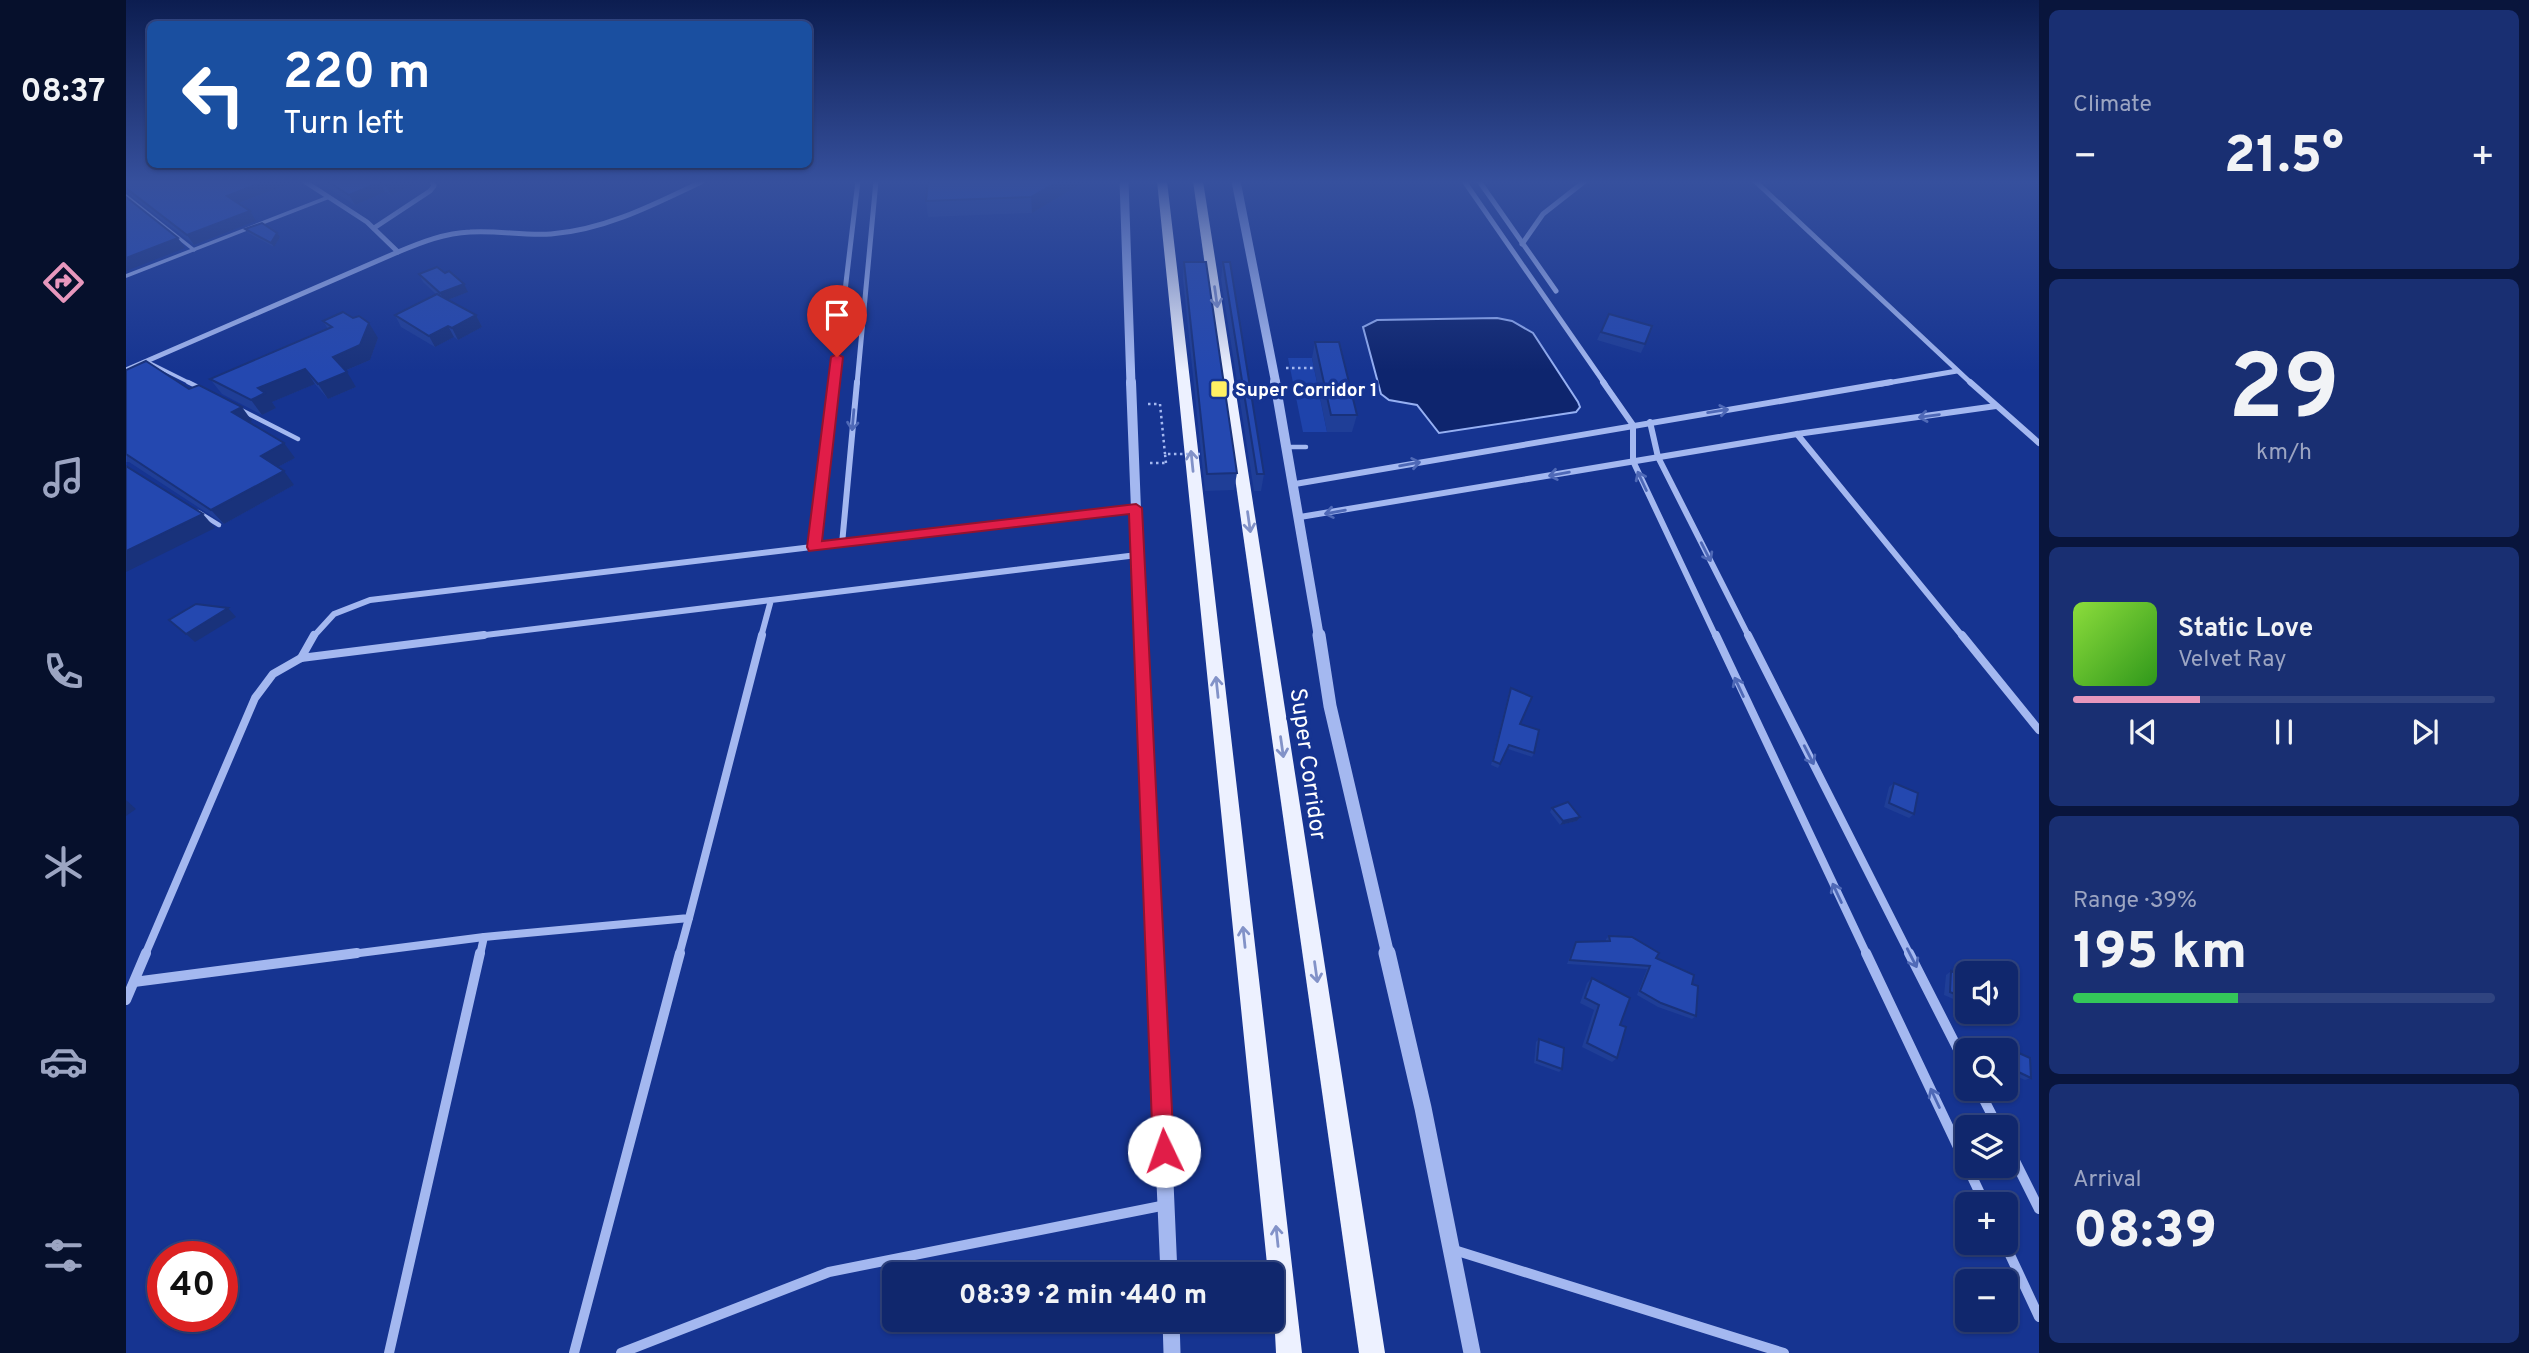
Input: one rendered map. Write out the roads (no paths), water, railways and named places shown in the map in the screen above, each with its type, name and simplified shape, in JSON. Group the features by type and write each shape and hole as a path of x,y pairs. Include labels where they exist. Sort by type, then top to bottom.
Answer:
{"main road":[{"path":"1170,244 1289,1353"},
{"name":"Super Corridor","path":"1207,244 1372,1353"}],"street":[{"path":"391,244 398,251"},
{"path":"126,370 416,244"},
{"path":"814,547 850,244"},
{"path":"842,544 870,244"},
{"path":"1127,244 1137,555 1168,1262"},
{"path":"1248,244 1295,484 1330,706 1423,1108 1472,1353"},
{"path":"1508,244 1633,425 1633,461 1979,1192"},
{"path":"1522,244 1556,292"},
{"path":"1822,244 1957,371 2039,443"},
{"path":"1295,484 1957,371"},
{"path":"1300,517 1797,434 1996,406"},
{"path":"1650,422 1658,457 1955,1042"},
{"path":"1797,434 2039,730"},
{"path":"300,658 322,621 343,608 370,600 1136,508"},
{"path":"126,1000 255,698 273,674 300,658 1137,555"},
{"path":"573,1353 771,600"},
{"path":"134,982 484,937 689,918"},
{"path":"390,1353 484,937"},
{"path":"2018,1167 2039,1209"},
{"path":"621,1353 829,1272 1166,1205"},
{"path":"1451,1249 1784,1353"},
{"path":"2010,1255 2039,1317"},
{"path":"1171,1332 1172,1353"}],"lane":[{"path":"186,244 194,250"},
{"path":"126,276 209,244"},
{"path":"148,362 206,391"},
{"path":"240,409 298,439"},
{"path":"1288,447 1306,447"},
{"path":"195,510 219,525"}],"place":[{"name":"Super Corridor 1","path":"1219,389"}]}
